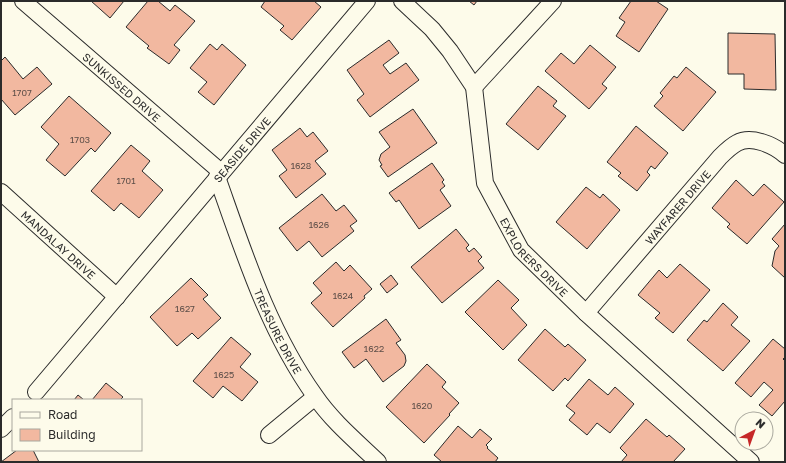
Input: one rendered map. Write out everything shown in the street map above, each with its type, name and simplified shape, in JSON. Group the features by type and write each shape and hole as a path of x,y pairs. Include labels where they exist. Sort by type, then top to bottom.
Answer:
{"street":[{"name":"SUNKISSED DRIVE","path":"23,1 219,175"},
{"name":"SEASIDE DRIVE","path":"36,392 367,1"},
{"name":"EXPLORERS DRIVE","path":"402,1 432,29 450,51 474,87 485,183 521,250 586,313 751,462"},
{"path":"474,87 553,1"},
{"name":"WAYFARER DRIVE","path":"586,313 720,157 738,142 751,140 765,143 785,155"},
{"name":"TREASURE DRIVE","path":"219,175 264,306 290,356 315,397 334,421 378,462"},
{"name":"MANDALAY DRIVE","path":"1,192 117,297"},
{"path":"269,435 315,397"},
{"path":"1,429 12,418"}],"building":[{"path":"91,1 124,1 110,18"},
{"path":"148,1 158,1 170,11 175,5 195,21 174,45 180,50 169,64 147,48 149,46 126,27"},
{"path":"265,1 314,1 321,7 292,40 280,30 284,26 261,7"},
{"path":"469,1 477,1 474,5"},
{"path":"631,1 656,1 668,9 639,52 616,36 625,22 619,18"},
{"path":"728,33 775,34 776,90 744,89 744,74 728,74"},
{"path":"389,40 399,53 383,65 390,74 406,63 419,80 370,117 357,100 364,94 347,70"},
{"path":"210,44 217,50 222,44 246,65 214,105 198,92 207,82 190,68"},
{"path":"590,45 616,67 602,84 607,88 589,109 545,71 561,53 574,64"},
{"path":"5,57 23,79 37,67 52,84 15,115 1,99 1,61"},
{"path":"686,67 716,92 683,131 654,106 663,96 660,93 674,76 677,78"},
{"path":"538,86 557,101 553,106 566,116 538,150 506,124"},
{"path":"69,96 111,133 95,152 91,148 65,176 46,160 59,144 41,127"},
{"path":"413,109 437,143 388,177 380,166 382,165 379,160 381,154 390,147 379,132"},
{"path":"636,126 668,153 655,169 651,166 647,172 650,175 637,191 618,176 621,173 607,162"},
{"path":"300,128 307,137 313,132 328,151 315,161 326,174 296,198 279,176 287,170 272,150"},
{"path":"131,145 150,161 142,171 163,190 139,218 121,203 114,211 91,191"},
{"path":"432,163 444,180 442,182 445,186 440,190 451,206 419,229 399,200 396,202 389,193"},
{"path":"736,180 753,196 764,184 784,202 747,244 727,227 730,224 712,208"},
{"path":"586,187 600,198 603,194 620,210 587,249 556,222"},
{"path":"322,194 336,211 344,205 357,221 350,226 354,231 322,257 309,241 297,251 279,228"},
{"path":"785,224 785,278 772,266 775,251 779,246 772,239"},
{"path":"456,229 469,245 466,248 469,252 474,248 482,257 478,261 484,268 442,303 411,267"},
{"path":"336,262 344,271 350,265 372,289 364,296 365,298 333,327 311,303 322,293 313,283"},
{"path":"680,264 710,290 673,333 655,318 660,313 638,295 659,270 667,278"},
{"path":"391,275 398,284 387,293 380,284"},
{"path":"191,278 208,295 203,299 221,318 198,339 192,333 177,346 150,317"},
{"path":"498,280 519,300 511,308 527,325 503,350 465,312"},
{"path":"723,303 738,317 731,325 750,341 723,371 687,340 704,320 707,322"},
{"path":"386,319 401,340 396,343 405,355 406,361 404,366 383,382 366,359 354,368 342,352"},
{"path":"545,329 565,347 568,344 586,360 568,381 565,378 553,391 518,360"},
{"path":"231,337 251,354 240,367 258,382 242,401 223,386 213,398 193,381"},
{"path":"773,339 785,349 785,357 783,359 785,361 785,401 774,414 774,411 766,411 759,405 773,390 764,382 751,397 735,383"},
{"path":"427,364 446,382 442,387 459,403 424,443 386,407"},
{"path":"589,379 608,395 615,387 634,404 610,433 597,423 587,435 569,420 575,413 566,406"},
{"path":"106,383 123,397 121,399 93,399"},
{"path":"78,395 83,399 75,399"},
{"path":"646,419 667,437 669,435 685,449 673,462 621,462 627,455 620,448"},
{"path":"458,426 472,438 480,429 492,439 486,445 488,447 487,448 498,458 495,462 442,462 434,455"},
{"path":"16,451 34,451 39,462 1,462"}]}
